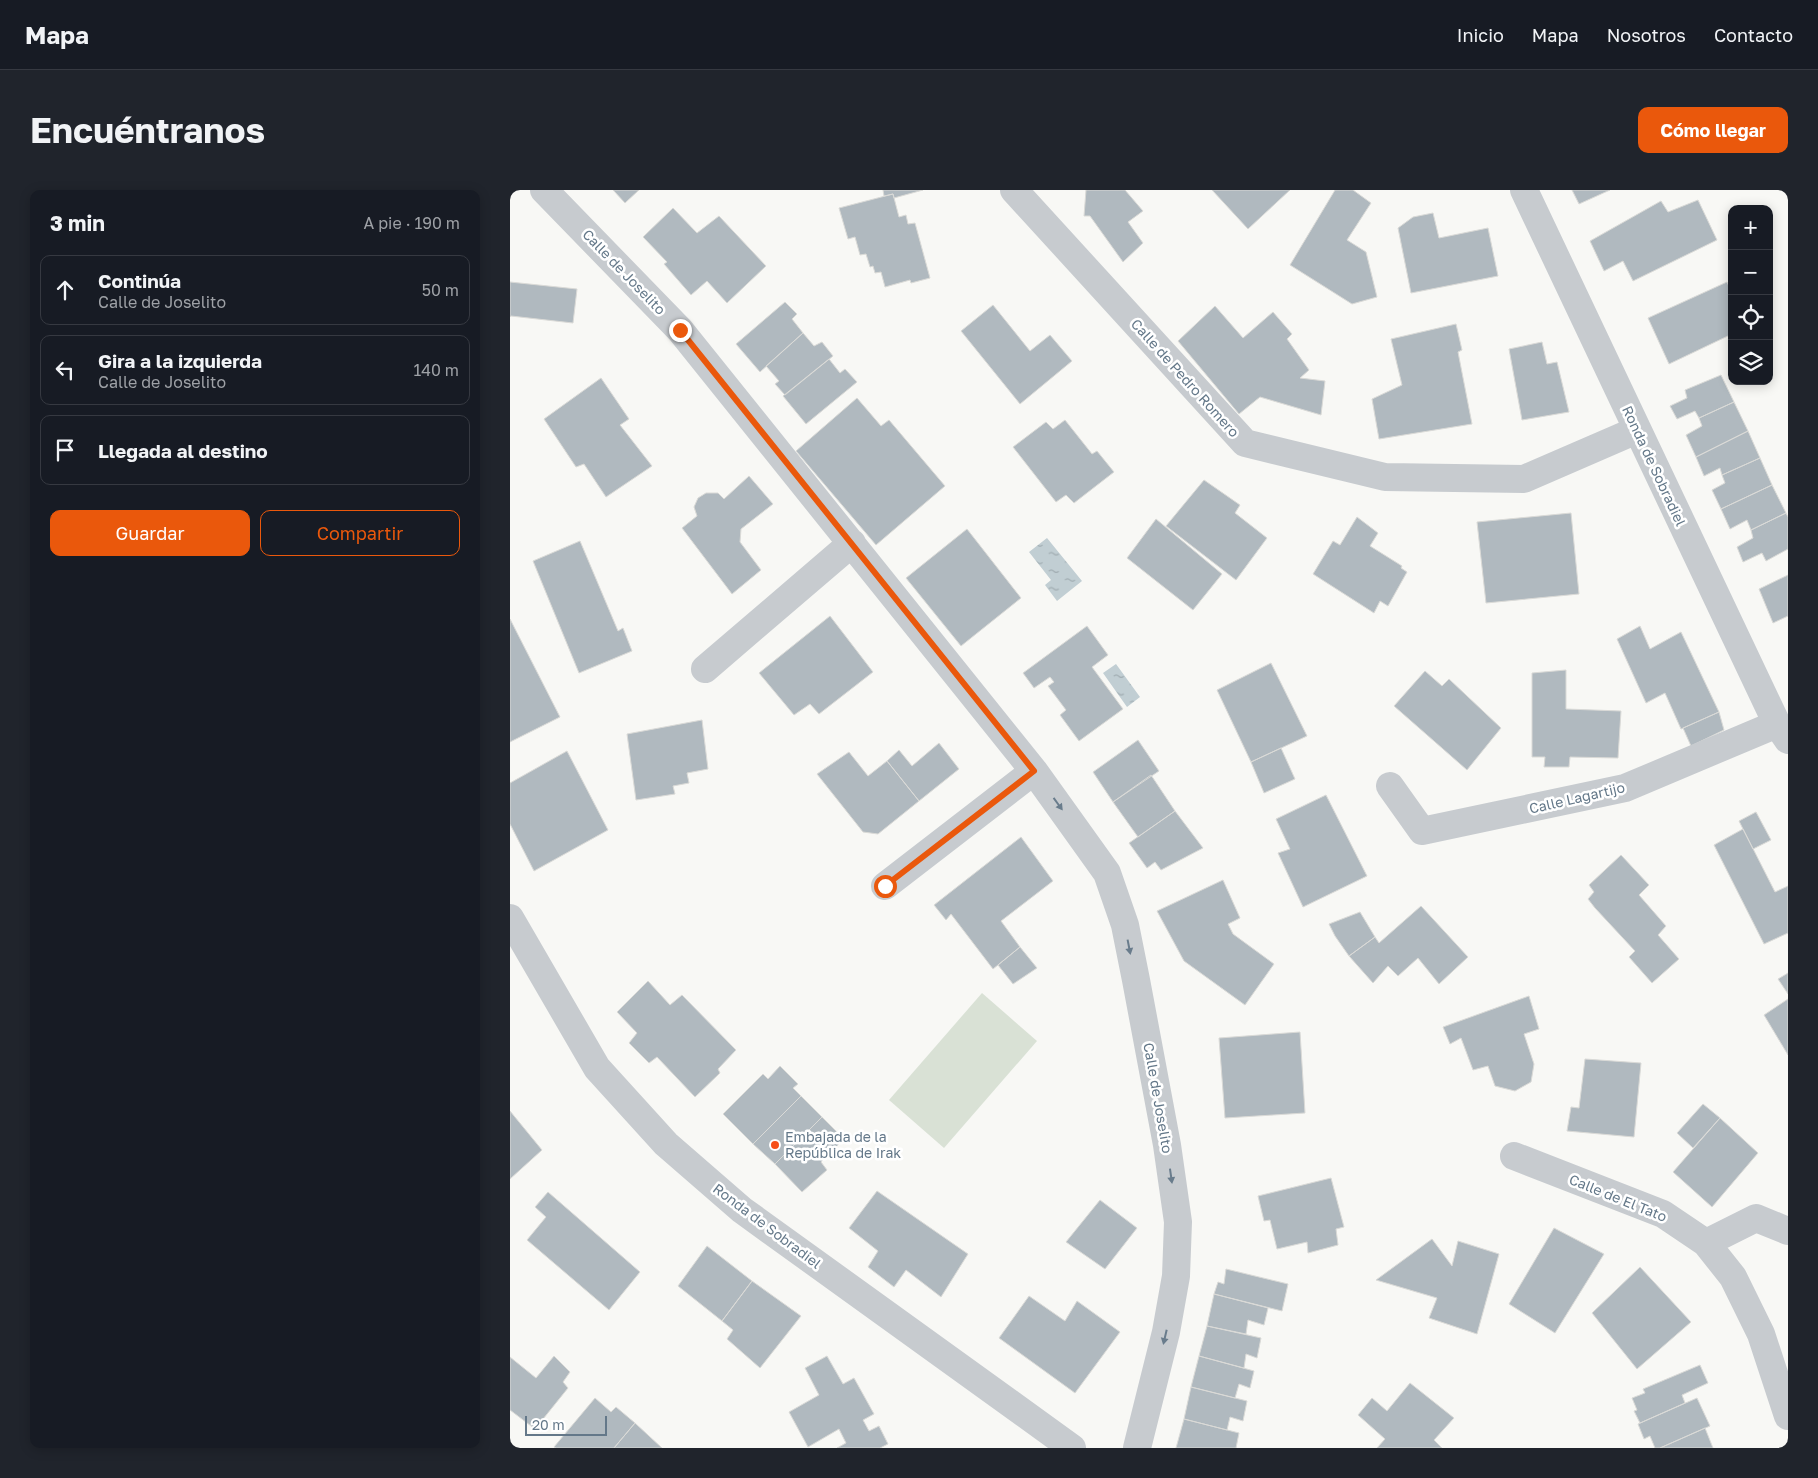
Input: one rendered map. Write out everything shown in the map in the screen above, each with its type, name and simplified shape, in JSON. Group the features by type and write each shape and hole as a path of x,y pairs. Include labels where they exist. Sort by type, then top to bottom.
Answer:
{"street":[{"name":"Calle de Joselito","path":"544,190 680,330 1034,771 1107,872 1125,926 1167,1145 1178,1222 1176,1276 1166,1332 1137,1448"},
{"name":"Calle de Pedro Romero","path":"1014,190 1245,443 1385,477 1524,479 1636,430"},
{"name":"Ronda de Sobradiel","path":"1524,190 1636,430 1782,732"},
{"path":"705,670 852,543"},
{"name":"Calle Lagartijo","path":"1390,786 1422,831 1625,788 1782,732"},
{"path":"885,886 1034,771"},
{"name":"Ronda de Sobradiel","path":"510,918 597,1068 666,1144 742,1210 1072,1448"},
{"name":"Calle de El Tato","path":"1514,1156 1663,1214 1706,1243 1733,1277 1761,1334 1788,1416"},
{"path":"1706,1243 1756,1218 1788,1231"}],"shaded area":[{"path":"982,993 1037,1041 944,1148 889,1100"}],"water":[{"path":"1047,538 1082,581 1057,601 1045,585 1051,580 1029,552"},
{"path":"1116,664 1140,697 1127,707 1103,673"}],"building":[{"path":"613,190 639,190 625,203"},
{"path":"883,190 923,190 894,198 893,194 884,196"},
{"path":"1086,190 1125,190 1143,211 1128,222 1143,243 1123,262 1090,216 1084,216"},
{"path":"1212,190 1290,190 1248,229"},
{"path":"1335,190 1353,190 1371,203 1347,240 1366,252 1377,297 1352,304 1290,265"},
{"path":"1572,190 1610,190 1579,204"},
{"path":"893,194 899,217 906,215 908,224 915,223 930,278 911,283 910,280 885,287 881,272 875,273 873,266 870,267 866,254 860,255 855,237 848,239 839,208"},
{"path":"1698,200 1717,240 1633,281 1623,261 1604,271 1590,241 1661,201 1668,212"},
{"path":"673,208 697,233 719,216 766,266 727,303 707,281 691,295 664,264 667,262 643,237"},
{"path":"1433,213 1439,238 1488,228 1498,276 1411,293 1398,228 1413,217"},
{"path":"510,282 577,289 573,323 510,317"},
{"path":"1727,282 1728,284 1728,336 1669,364 1648,318"},
{"path":"785,302 797,314 792,319 803,333 760,372 736,344"},
{"path":"993,305 1030,351 1050,335 1072,361 1020,404 961,331"},
{"path":"1215,306 1243,338 1273,312 1292,334 1287,339 1309,370 1300,378 1325,381 1321,415 1260,397 1239,414 1178,341"},
{"path":"1456,324 1462,350 1458,352 1472,424 1379,439 1372,399 1402,385 1391,339"},
{"path":"803,333 814,346 822,342 833,356 785,395 775,384 779,381 766,366"},
{"path":"1542,342 1547,364 1557,362 1569,412 1522,420 1509,349"},
{"path":"829,359 840,373 845,369 857,382 806,424 783,396"},
{"path":"1721,375 1734,402 1699,418 1695,411 1677,419 1670,406 1687,398 1685,390"},
{"path":"601,378 629,419 620,425 652,466 606,497 584,464 576,467 544,419"},
{"path":"857,398 881,426 889,420 945,486 876,545 796,451"},
{"path":"1734,402 1748,431 1696,457 1686,435 1702,426 1699,418"},
{"path":"1065,420 1092,454 1097,451 1114,472 1074,503 1066,495 1056,502 1013,447 1046,422 1053,429"},
{"path":"1748,431 1760,458 1722,475 1720,468 1704,476 1696,457"},
{"path":"1760,458 1772,485 1721,509 1712,490 1725,483 1722,475"},
{"path":"749,476 773,504 741,529 740,542 761,570 732,594 682,528 697,516 694,507 698,498 706,493 718,493 724,499"},
{"path":"1204,480 1240,505 1235,513 1267,538 1236,580 1166,526"},
{"path":"1772,485 1786,513 1751,530 1747,520 1730,529 1721,509"},
{"path":"1571,513 1579,594 1486,603 1477,522"},
{"path":"1786,513 1788,517 1788,549 1766,561 1762,553 1743,562 1737,547 1753,538 1751,530"},
{"path":"1357,517 1378,533 1370,546 1402,566 1401,568 1407,572 1388,606 1380,601 1374,613 1313,574 1333,541 1340,545"},
{"path":"1156,519 1222,574 1193,610 1127,558"},
{"path":"967,529 1021,598 961,646 906,578"},
{"path":"580,541 618,631 623,628 632,651 579,673 533,561"},
{"path":"1788,575 1788,616 1773,623 1759,589"},
{"path":"830,616 873,672 819,714 810,704 794,715 759,673"},
{"path":"510,619 560,717 510,742"},
{"path":"1087,626 1108,655 1092,667 1123,709 1079,741 1060,715 1066,710 1048,686 1054,682 1050,677 1034,688 1023,673"},
{"path":"1640,626 1650,649 1681,632 1719,712 1681,729 1665,693 1646,703 1617,639"},
{"path":"1271,663 1307,736 1251,762 1217,690"},
{"path":"1566,670 1566,709 1621,711 1618,758 1570,757 1569,767 1544,767 1545,757 1532,757 1532,673"},
{"path":"1425,671 1442,686 1449,679 1501,728 1467,770 1394,706"},
{"path":"1719,712 1724,730 1691,746 1683,728"},
{"path":"702,720 708,769 687,773 689,783 673,786 675,794 636,800 627,734"},
{"path":"1138,740 1159,771 1113,802 1093,772"},
{"path":"939,743 959,769 919,801 887,761 899,750 912,766"},
{"path":"1281,748 1295,779 1264,793 1251,762"},
{"path":"567,751 608,830 534,871 510,824 510,783"},
{"path":"849,752 868,776 887,761 919,801 878,834 863,832 817,774"},
{"path":"1151,775 1175,811 1138,837 1113,802"},
{"path":"1326,795 1367,876 1303,907 1278,853 1290,849 1276,819"},
{"path":"1175,811 1203,848 1161,870 1155,862 1147,868 1129,843"},
{"path":"1756,812 1771,840 1753,849 1739,821"},
{"path":"1743,829 1775,892 1788,886 1788,933 1764,944 1714,845"},
{"path":"1021,837 1053,881 1001,921 1020,947 993,969 951,914 946,920 934,905"},
{"path":"1621,855 1649,885 1639,895 1666,926 1658,935 1679,959 1652,983 1629,957 1635,951 1588,899 1594,892 1589,885"},
{"path":"1223,880 1240,918 1228,924 1233,934 1274,964 1245,1005 1184,961 1157,911"},
{"path":"1421,906 1468,957 1439,984 1418,958 1398,976 1388,966 1373,983 1349,956 1375,937 1379,943"},
{"path":"1360,912 1375,937 1349,956 1329,924"},
{"path":"1020,947 1037,968 1013,984 998,965"},
{"path":"1788,973 1788,994 1778,979"},
{"path":"648,981 670,1005 682,995 736,1050 718,1069 720,1073 695,1097 657,1057 649,1063 629,1043 637,1033 617,1012"},
{"path":"1529,996 1539,1029 1524,1034 1534,1064 1531,1082 1515,1091 1495,1086 1488,1066 1473,1070 1461,1038 1450,1044 1443,1027"},
{"path":"1788,999 1788,1055 1764,1015"},
{"path":"1300,1032 1305,1113 1225,1118 1219,1038"},
{"path":"1585,1059 1641,1063 1634,1137 1567,1131 1571,1107 1579,1108"},
{"path":"780,1066 798,1084 793,1088 801,1096 753,1144 723,1114 763,1074 768,1079"},
{"path":"801,1096 822,1117 775,1164 753,1144"},
{"path":"1703,1104 1720,1118 1693,1148 1677,1133"},
{"path":"510,1111 542,1150 510,1179"},
{"path":"822,1117 844,1139 821,1162 827,1170 802,1192 775,1164"},
{"path":"1720,1118 1758,1153 1712,1207 1673,1172"},
{"path":"1331,1178 1344,1227 1336,1229 1338,1245 1308,1253 1307,1242 1277,1249 1270,1220 1264,1221 1258,1196"},
{"path":"877,1191 968,1254 941,1297 906,1270 894,1287 868,1267 878,1251 849,1228"},
{"path":"548,1192 640,1272 609,1310 527,1240 546,1217 535,1207"},
{"path":"1100,1200 1137,1228 1105,1269 1066,1242"},
{"path":"1554,1228 1604,1254 1555,1333 1509,1304"},
{"path":"1432,1239 1452,1266 1458,1241 1499,1254 1477,1334 1429,1318 1437,1298 1376,1280"},
{"path":"707,1246 752,1281 722,1321 678,1286"},
{"path":"1640,1267 1691,1322 1637,1369 1592,1313"},
{"path":"1226,1269 1288,1284 1282,1311 1214,1294 1218,1282 1224,1284"},
{"path":"752,1281 801,1316 760,1368 727,1339 733,1330 722,1321"},
{"path":"1214,1294 1268,1308 1264,1325 1248,1320 1246,1334 1207,1326"},
{"path":"1029,1296 1065,1321 1077,1301 1120,1332 1075,1393 999,1338"},
{"path":"1207,1326 1261,1338 1257,1358 1246,1354 1244,1368 1199,1356"},
{"path":"554,1356 570,1372 563,1382 568,1388 535,1429 510,1410 510,1357 536,1378"},
{"path":"827,1356 843,1384 854,1378 874,1414 863,1420 869,1431 879,1426 888,1444 880,1448 837,1448 846,1443 839,1429 808,1447 789,1412 819,1395 805,1368"},
{"path":"1199,1356 1254,1371 1250,1388 1239,1384 1235,1398 1191,1387"},
{"path":"1700,1365 1708,1383 1682,1395 1685,1403 1640,1423 1634,1411 1637,1410 1632,1398 1645,1393 1643,1389"},
{"path":"1410,1383 1454,1418 1434,1440 1442,1448 1377,1448 1385,1439 1358,1415 1372,1398 1387,1411"},
{"path":"1191,1387 1247,1401 1243,1421 1230,1417 1227,1430 1184,1419"},
{"path":"595,1398 611,1412 616,1407 635,1423 614,1448 554,1447"},
{"path":"1697,1398 1710,1426 1660,1448 1655,1448 1650,1436 1644,1439 1638,1424"},
{"path":"1184,1419 1239,1433 1236,1448 1176,1448"},
{"path":"635,1423 662,1448 614,1448"},
{"path":"1705,1428 1713,1448 1660,1448"}],"place":[{"name":"Embajada de la República de Irak","path":"775,1145"}],"route":[{"path":"680,330 1034,771 885,886"}]}
